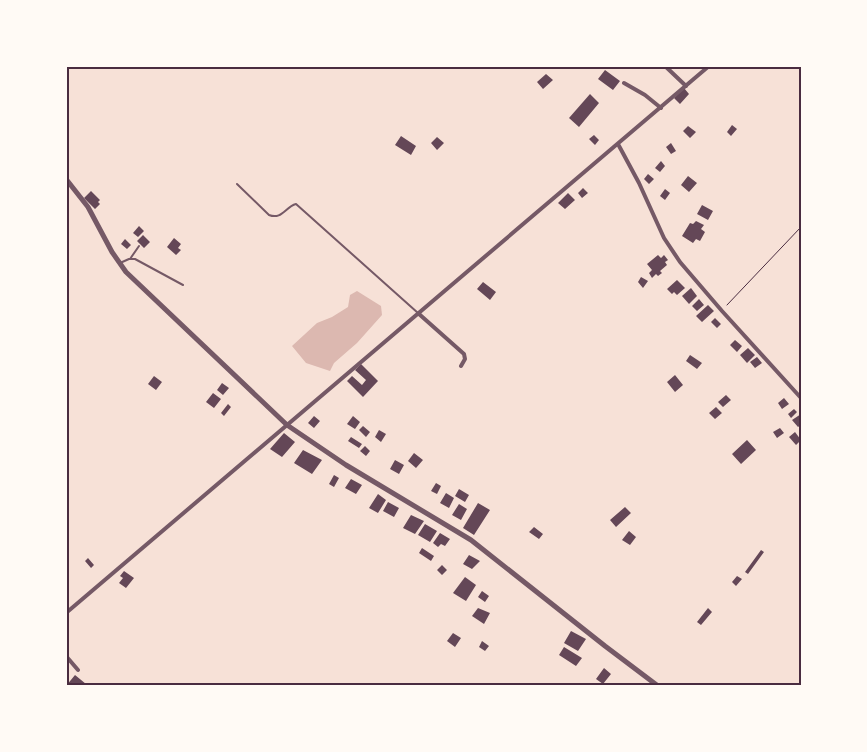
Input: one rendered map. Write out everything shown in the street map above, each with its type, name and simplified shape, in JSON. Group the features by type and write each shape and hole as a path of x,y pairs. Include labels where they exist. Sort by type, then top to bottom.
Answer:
{"street":[{"path":"665,66 686,86"},
{"path":"66,613 710,66"},
{"path":"624,83 661,108"},
{"path":"618,144 639,183 664,238 680,262 801,398"},
{"path":"66,179 88,207 112,252 126,272 287,426 471,540 658,686"},
{"path":"419,314 464,354 465,359 461,366"},
{"path":"66,656 78,670"}],"lane":[{"path":"237,184 269,215 274,217 281,215 296,204 419,314"},
{"path":"130,259 139,246"},
{"path":"120,262 130,259 139,260 183,285"}],"path":[{"path":"722,311 801,227"}],"shaded area":[{"path":"357,291 381,306 382,315 357,343 334,363 330,371 306,363 292,346 317,323 332,317 348,307 350,295"}],"building":[{"path":"605,70 620,81 613,90 598,79"},
{"path":"546,74 553,80 543,89 537,82"},
{"path":"684,88 689,94 680,104 674,98"},
{"path":"590,94 599,103 579,127 569,118"},
{"path":"732,125 737,129 731,136 727,132"},
{"path":"688,126 696,132 690,138 683,131"},
{"path":"594,135 599,140 595,145 589,139"},
{"path":"401,136 416,146 411,155 395,145"},
{"path":"437,137 444,143 437,150 431,143"},
{"path":"671,143 676,151 671,154 666,147"},
{"path":"661,161 665,166 660,172 655,168"},
{"path":"648,174 654,179 649,184 644,179"},
{"path":"688,176 697,183 689,192 681,185"},
{"path":"583,188 588,193 582,198 578,193"},
{"path":"665,189 670,193 665,200 660,196"},
{"path":"91,191 100,200 98,202 100,204 95,209 84,198"},
{"path":"568,193 575,200 565,209 558,203"},
{"path":"702,205 713,211 708,220 697,214"},
{"path":"696,221 704,225 701,229 705,232 700,241 696,239 693,243 682,236 690,223 693,224"},
{"path":"139,226 144,231 138,237 133,233"},
{"path":"143,235 150,242 144,248 137,241"},
{"path":"174,238 181,244 178,248 181,250 176,255 167,247"},
{"path":"125,239 131,245 127,249 121,244"},
{"path":"658,255 661,258 664,255 668,260 665,262 667,265 660,271 662,273 658,276 656,274 652,278 649,273 652,270 647,264"},
{"path":"641,277 648,281 643,288 638,282"},
{"path":"677,280 685,288 677,295 674,292 672,294 667,289"},
{"path":"483,282 496,292 490,300 477,289"},
{"path":"691,288 697,296 689,304 682,296"},
{"path":"699,299 704,305 697,311 692,306"},
{"path":"708,305 714,311 702,322 696,316"},
{"path":"715,318 721,324 717,328 711,322"},
{"path":"735,340 742,346 737,352 730,345"},
{"path":"748,348 755,355 747,363 740,355"},
{"path":"690,355 702,363 697,369 686,361"},
{"path":"757,357 762,363 755,368 750,362"},
{"path":"361,364 378,381 363,397 347,381 352,376 362,385 366,380 355,370"},
{"path":"675,375 683,385 675,392 667,382"},
{"path":"154,376 162,382 156,390 148,384"},
{"path":"222,383 229,388 223,395 217,390"},
{"path":"213,393 221,399 214,408 206,402"},
{"path":"726,395 731,400 723,407 718,402"},
{"path":"784,398 789,404 782,409 778,403"},
{"path":"228,404 231,407 224,416 221,413"},
{"path":"716,407 722,413 715,419 709,413"},
{"path":"794,409 797,412 791,418 788,414"},
{"path":"801,414 801,425 798,427 792,420"},
{"path":"314,416 320,421 314,428 308,423"},
{"path":"353,416 360,422 355,429 347,424"},
{"path":"363,426 370,432 366,437 359,430"},
{"path":"780,428 784,433 777,438 773,432"},
{"path":"379,430 386,434 381,442 375,437"},
{"path":"795,432 801,440 796,445 789,437"},
{"path":"284,433 295,442 282,457 270,449"},
{"path":"351,437 362,444 359,448 348,441"},
{"path":"747,440 756,450 741,464 732,454"},
{"path":"365,446 370,451 366,456 360,451"},
{"path":"303,450 322,460 312,474 294,463"},
{"path":"414,453 423,460 416,468 408,461"},
{"path":"395,460 404,465 399,474 390,469"},
{"path":"334,475 339,478 334,487 329,484"},
{"path":"351,479 362,485 356,494 345,488"},
{"path":"436,483 441,486 437,494 431,491"},
{"path":"459,489 469,495 465,502 455,496"},
{"path":"446,493 454,498 449,508 440,503"},
{"path":"378,494 386,500 378,513 369,508"},
{"path":"388,502 399,508 394,517 383,511"},
{"path":"478,503 490,510 474,535 463,528"},
{"path":"459,504 467,509 461,520 452,515"},
{"path":"625,507 631,513 616,527 610,520"},
{"path":"411,515 424,521 415,534 403,528"},
{"path":"425,524 437,531 430,542 418,535"},
{"path":"534,527 543,534 539,539 529,532"},
{"path":"629,531 636,537 630,545 622,540"},
{"path":"440,533 450,539 445,546 441,544 438,547 433,543"},
{"path":"422,548 434,556 431,561 419,553"},
{"path":"761,550 764,552 748,574 745,572"},
{"path":"469,555 480,561 472,569 463,564"},
{"path":"88,558 94,565 91,568 85,561"},
{"path":"442,565 447,570 442,575 437,570"},
{"path":"124,571 134,578 126,588 119,583 123,578 120,576"},
{"path":"737,576 742,579 736,586 732,582"},
{"path":"465,577 476,585 466,601 453,593"},
{"path":"482,591 489,596 485,602 478,597"},
{"path":"478,608 490,613 484,624 472,616"},
{"path":"708,608 712,612 701,625 697,622"},
{"path":"571,631 586,639 578,651 564,643"},
{"path":"453,633 461,638 455,647 447,641"},
{"path":"482,641 489,646 485,651 479,647"},
{"path":"564,647 582,658 576,666 559,655"},
{"path":"604,668 611,674 603,684 596,679"},
{"path":"75,675 86,684 85,686 66,686"}]}
